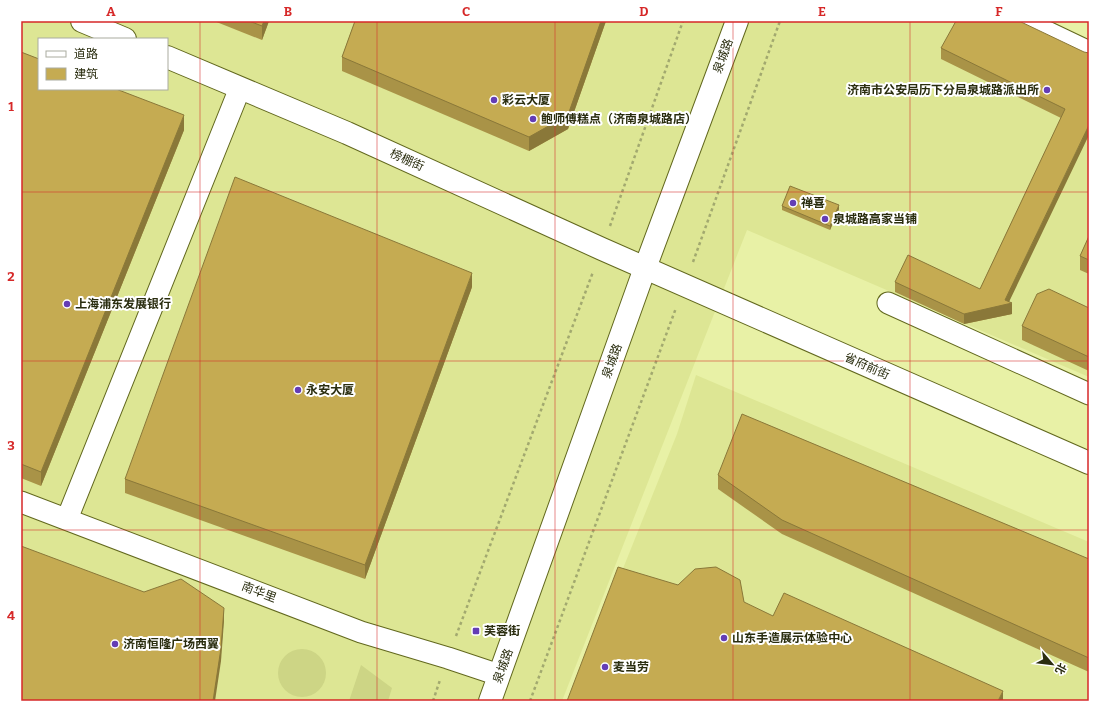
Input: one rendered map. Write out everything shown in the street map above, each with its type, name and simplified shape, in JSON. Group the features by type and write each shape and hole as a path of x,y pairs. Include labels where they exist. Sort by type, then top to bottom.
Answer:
{"street":[{"path":"82,21 123,38"},
{"name":"泉城路","path":"490,701 645,268 736,21"},
{"path":"1024,21 1089,52"},
{"name":"榜棚街","path":"168,57 354,136 645,268"},
{"path":"67,519 240,88"},
{"name":"省府前街","path":"645,268 1089,463"},
{"path":"888,303 1089,394"},
{"name":"南华里","path":"21,502 361,632 499,675"}],"path":[{"path":"433,701 602,249 683,21"},
{"path":"530,701 685,285 780,21"}],"shaded area":[{"path":"21,21 1007,21 1089,62 1089,377 747,230 562,701 21,701"},
{"path":"696,375 1089,542 1089,701 573,701 618,581 677,434"},
{"path":"302,649 311,651 319,656 324,664 326,673 324,682 319,690 311,695 302,697 293,695 285,690 280,682 278,673 280,664 285,656 293,651"},
{"path":"361,665 392,688 388,701 349,701"}],"building":[{"path":"249,21 264,21 262,26"},
{"name":"彩云大厦","path":"355,21 601,21 568,115 529,137 342,57"},
{"path":"956,21 1019,21 1089,53 1089,125 1005,300 1012,303 964,314 895,282 908,255 980,289 1065,109 941,48"},
{"name":"上海浦东发展银行","path":"21,52 38,59 38,90 119,90 184,115 41,472 21,464"},
{"name":"永安大厦","path":"235,177 472,273 365,565 125,479"},
{"path":"790,186 839,205 830,226 782,206"},
{"path":"1089,236 1089,260 1080,256"},
{"path":"1049,289 1089,308 1089,357 1022,326 1037,294"},
{"path":"742,414 1089,559 1089,658 782,520 718,475"},
{"name":"济南恒隆广场西翼","path":"21,546 144,592 181,579 224,608 221,648 213,701 21,701"},
{"name":"山东手造展示体验中心","path":"618,567 678,585 695,569 716,567 740,580 744,602 773,616 784,593 1003,691 998,701 567,701"}],"place":[{"name":"济南市公安局历下分局泉城路派出所","path":"1047,90"},
{"name":"彩云大厦","path":"494,100"},
{"name":"鲍师傅糕点（济南泉城路店）","path":"533,119"},
{"name":"禅喜","path":"793,203"},
{"name":"泉城路高家当铺","path":"825,219"},
{"name":"上海浦东发展银行","path":"67,304"},
{"name":"永安大厦","path":"298,390"},
{"name":"芙蓉街","path":"476,631"},
{"name":"山东手造展示体验中心","path":"724,638"},
{"name":"济南恒隆广场西翼","path":"115,644"},
{"name":"麦当劳","path":"605,667"}]}
